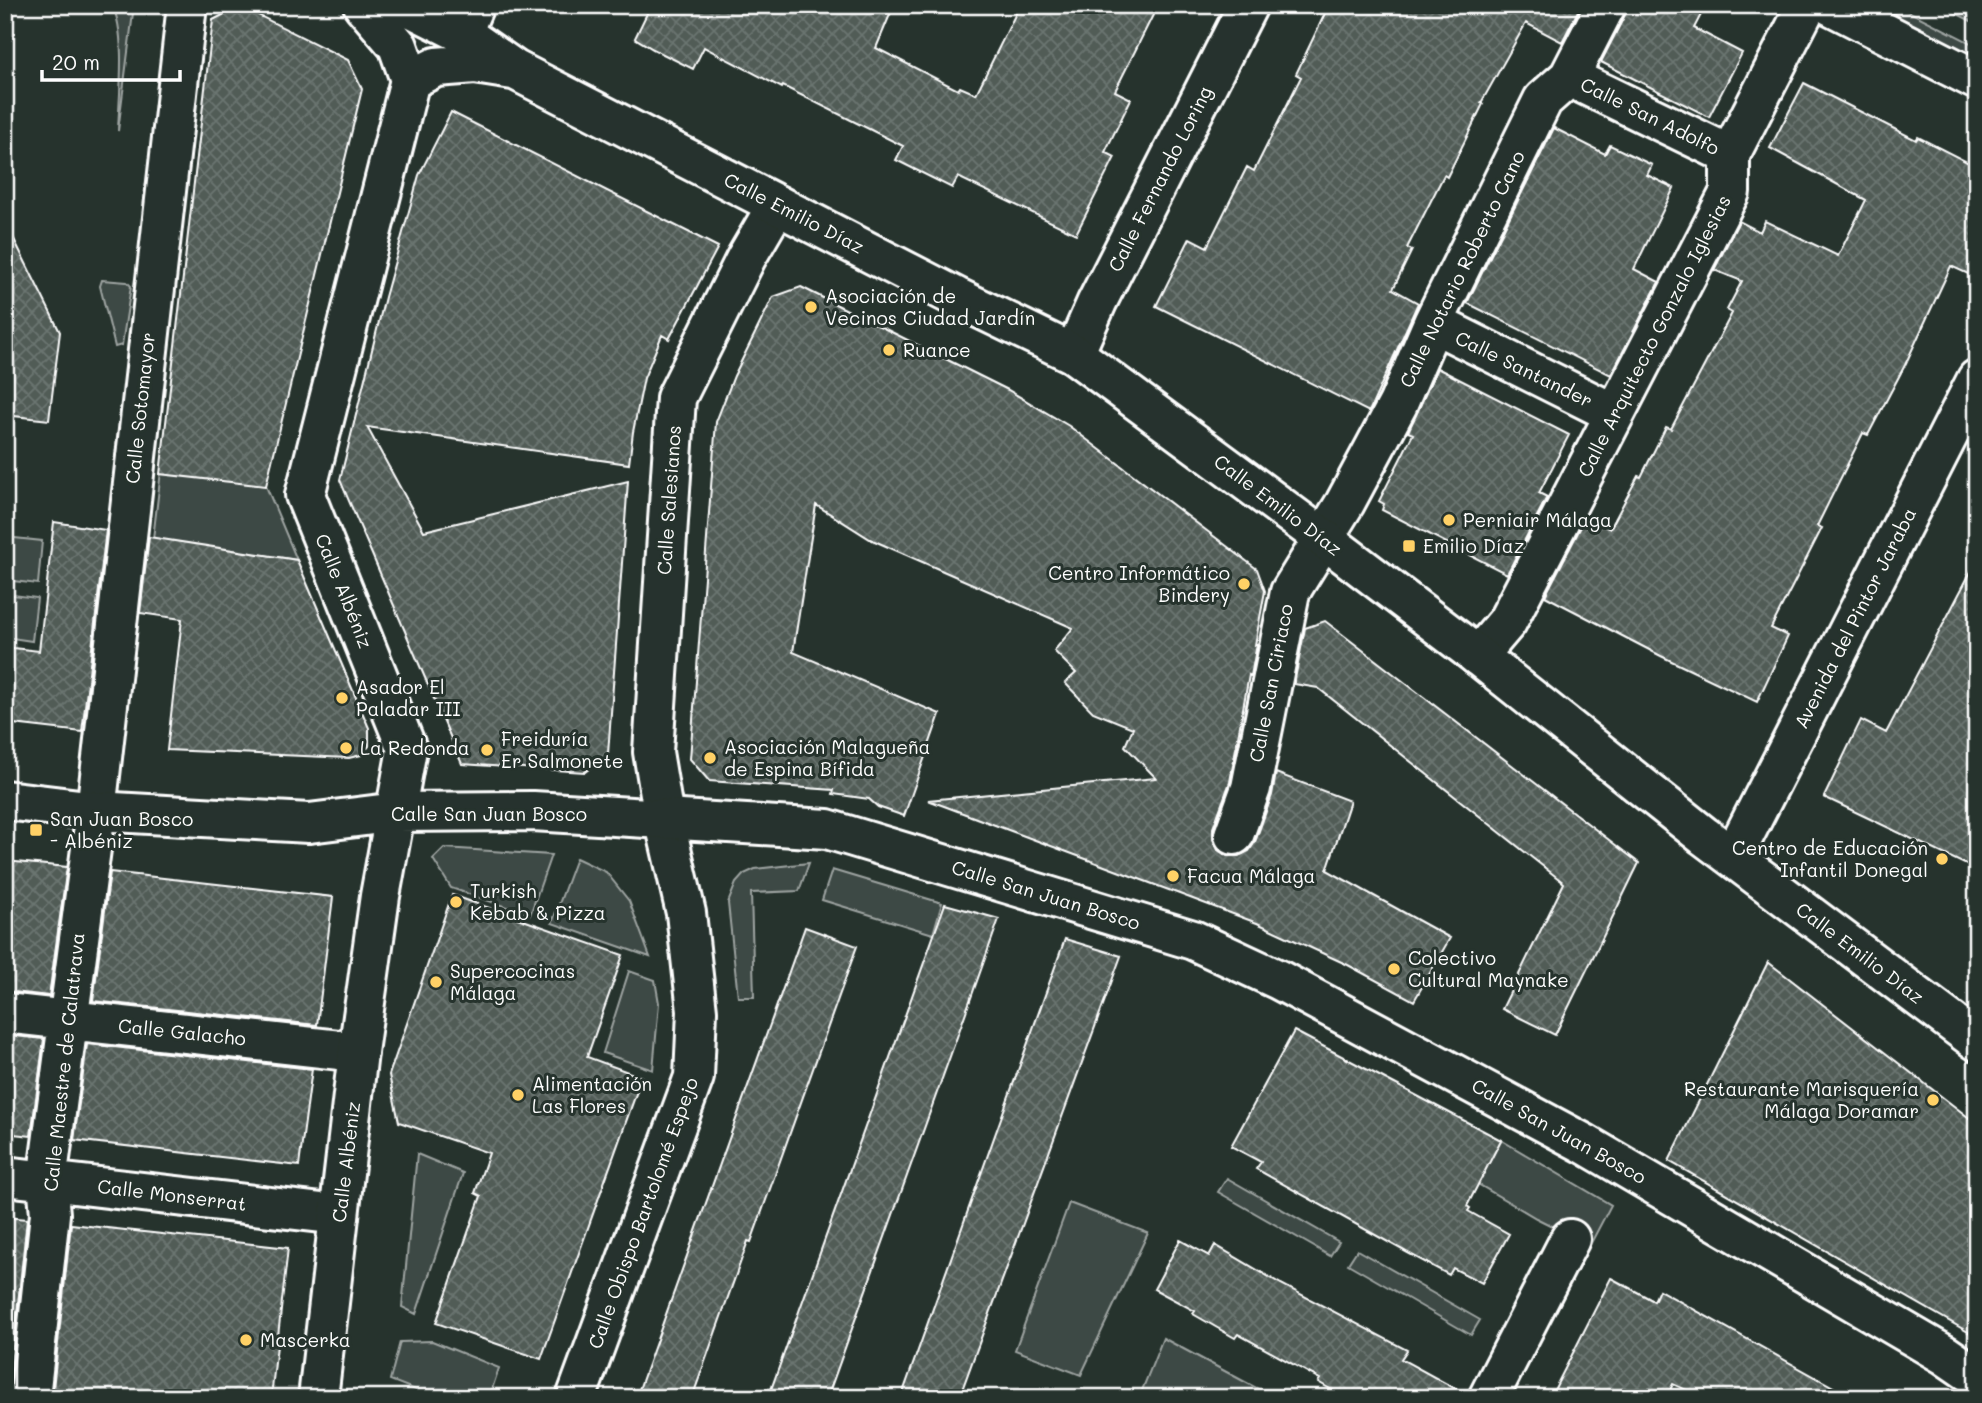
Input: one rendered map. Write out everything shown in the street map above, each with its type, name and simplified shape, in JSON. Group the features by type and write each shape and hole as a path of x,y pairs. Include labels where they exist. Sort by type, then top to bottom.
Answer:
{"street":[{"name":"Calle Sotomayor","path":"96,810 187,5"},
{"path":"363,5 398,46 410,80"},
{"name":"Calle Emilio Díaz","path":"407,5 468,19 515,70"},
{"name":"Calle Fernando Loring","path":"1074,354 1097,302 1248,5"},
{"name":"Calle Notario Roberto Cano","path":"1323,538 1398,404 1433,324 1543,100 1569,76 1606,5"},
{"name":"Calle Arquitecto Gonzalo Iglesias","path":"1478,656 1507,622 1730,192 1730,155 1807,5"},
{"path":"1830,5 1977,80"},
{"name":"Calle Emilio Díaz","path":"410,80 436,67 475,64 515,70 1074,354 1323,538 1478,656 1704,836 1977,1041"},
{"name":"Calle San Adolfo","path":"1569,76 1730,155"},
{"name":"Calle Albéniz","path":"318,1398 380,896 407,749 305,495 410,80"},
{"name":"Calle Salesianos","path":"664,818 653,752 676,398 746,258 777,205"},
{"name":"Calle Santander","path":"1433,324 1615,414"},
{"name":"Avenida del Pintor Jaraba","path":"1732,857 1977,379"},
{"name":"Calle San Ciriaco","path":"1234,835 1251,788 1290,592 1323,538"},
{"name":"Calle San Juan Bosco","path":"5,800 96,810 309,822 397,812 533,811 827,829 1193,940 1279,980 1585,1144 1945,1355 1977,1377"},
{"name":"Calle Maestre de Calatrava","path":"30,1398 50,1214 47,1181 96,810"},
{"name":"Calle Obispo Bartolomé Espejo","path":"576,1398 694,1077 696,1011 686,913 664,818"},
{"name":"Calle Galacho","path":"5,1013 359,1052"},
{"name":"Calle Monserrat","path":"5,1176 339,1215"},
{"path":"1488,1398 1570,1239"}],"shaded area":[{"path":"112,5 134,5 118,131 121,49 117,17"},
{"path":"1867,5 1896,5 1977,46 1977,61"},
{"path":"1940,5 1975,5 1977,24"},
{"path":"102,280 127,282 131,286 122,345 115,347 100,286"},
{"path":"161,471 266,486 297,560 153,539"},
{"path":"5,537 42,541 38,584 5,580"},
{"path":"5,594 37,598 32,641 5,637"},
{"path":"444,848 551,855 530,915 451,888 433,859"},
{"path":"576,858 606,872 629,901 650,957 552,923"},
{"path":"809,863 799,891 751,893 754,997 738,997 728,903 736,883 744,874 755,869"},
{"path":"832,870 942,903 933,934 822,900"},
{"path":"629,971 655,980 659,1003 653,1070 603,1053"},
{"path":"1501,1140 1611,1205 1590,1245 1536,1218 1478,1184"},
{"path":"417,1154 463,1173 416,1314 402,1307"},
{"path":"1227,1178 1339,1242 1330,1256 1218,1192"},
{"path":"1069,1203 1148,1233 1081,1375 1015,1350"},
{"path":"1357,1250 1480,1320 1471,1335 1348,1264"},
{"path":"1163,1338 1275,1398 1139,1398"},
{"path":"432,1341 499,1368 489,1398 436,1398 390,1380 400,1342"}],"building":[{"path":"651,5 894,5 876,48 958,90 960,87 976,94 1020,5 1158,5 1115,91 1131,99 1105,152 1115,157 1076,234 958,177 952,188 896,160 903,146 704,47 693,69 653,49 635,38"},
{"path":"1329,5 1581,5 1562,42 1526,23 1481,103 1483,104 1447,177 1444,175 1407,248 1412,250 1393,289 1418,303 1369,412 1156,306 1190,238 1207,247 1247,167 1254,171 1301,77 1296,74"},
{"path":"1628,5 1706,5 1694,28 1742,53 1709,117 1601,62"},
{"path":"240,6 348,60 362,89 266,486 160,474 213,20"},
{"path":"1804,83 1916,140 1918,137 1977,167 1977,278 1951,266 1905,365 1868,435 1863,433 1817,526 1822,528 1771,628 1788,636 1757,702 1545,596 1586,517 1610,529 1638,476 1641,477 1666,427 1671,429 1732,313 1727,310 1742,281 1714,270 1739,221 1760,232 1765,221 1838,256 1866,200 1770,148"},
{"path":"451,112 718,247 669,339 662,335 644,378 629,464 367,427 424,531 628,481 608,754 585,772 462,764 340,480 385,297 419,175"},
{"path":"1554,128 1605,154 1610,145 1652,165 1647,175 1674,188 1634,269 1659,282 1611,375 1467,303"},
{"path":"5,221 60,332 49,420 5,415"},
{"path":"801,287 1008,390 1069,426 1257,569 1265,591 1255,645 1257,644 1230,782 1213,828 1213,839 1218,850 1227,856 1238,856 1249,851 1255,842 1272,795 1276,773 1350,801 1327,870 1450,938 1414,1001 1348,965 1257,923 928,800 1156,778 1125,746 1133,728 1093,712 1065,683 1076,673 1054,651 1073,628 870,539 816,505 793,652 940,714 904,816 878,807 869,799 833,794 834,790 709,781 690,759 716,422 734,376 773,297"},
{"path":"1437,368 1569,435 1539,493 1547,497 1507,574 1382,510 1384,504 1379,501 1413,434 1408,432"},
{"path":"54,522 106,530 82,732 5,723 5,647 39,651"},
{"path":"149,537 297,560 369,728 369,746 361,755 349,758 167,750 182,619 140,613"},
{"path":"1977,560 1977,870 1824,797 1861,720 1886,733"},
{"path":"1325,621 1639,863 1555,1035 1502,1009 1564,883 1318,688 1294,684 1305,628"},
{"path":"5,861 67,867 49,996 5,991"},
{"path":"110,872 333,897 317,1025 93,1001"},
{"path":"452,895 623,955 587,1057 642,1077 541,1359 436,1323 481,1196 475,1193 489,1153 399,1122 389,1075"},
{"path":"945,904 999,919 957,1037 827,1398 768,1398"},
{"path":"805,927 857,946 751,1242 748,1241 692,1398 636,1398"},
{"path":"1065,939 1121,956 959,1398 901,1398"},
{"path":"1768,962 1977,1124 1977,1337 1669,1161"},
{"path":"1294,1031 1501,1140 1467,1206 1470,1208 1468,1211 1509,1234 1482,1283 1453,1268 1449,1275 1408,1253 1256,1169 1261,1162 1231,1146"},
{"path":"5,1035 44,1039 31,1136 5,1133"},
{"path":"87,1044 312,1069 299,1166 74,1140"},
{"path":"5,1217 27,1219 8,1398 5,1398"},
{"path":"71,1224 288,1248 271,1398 52,1398"},
{"path":"1180,1240 1209,1256 1215,1245 1281,1284 1407,1350 1401,1359 1467,1395 1466,1398 1346,1398 1318,1382 1320,1379 1238,1334 1235,1338 1193,1314 1195,1311 1154,1289"},
{"path":"1611,1278 1654,1301 1659,1290 1853,1398 1704,1398 1673,1384 1666,1398 1550,1398"}],"place":[{"name":"Asociación de Vecinos Ciudad Jardín","path":"811,307"},
{"name":"Ruance","path":"889,350"},
{"name":"Perniair Málaga","path":"1449,520"},
{"name":"Emilio Díaz","path":"1409,546"},
{"name":"Centro Informático Bindery","path":"1244,584"},
{"name":"Asador El Paladar III","path":"342,698"},
{"name":"La Redonda","path":"346,748"},
{"name":"Freiduría Er Salmonete","path":"487,750"},
{"name":"Asociación Malagueña de Espina Bífida","path":"710,758"},
{"name":"San Juan Bosco - Albéniz","path":"36,830"},
{"name":"Centro de Educación Infantil Donegal","path":"1942,859"},
{"name":"Facua Málaga","path":"1173,876"},
{"name":"Turkish Kebab & Pizza","path":"456,902"},
{"name":"Colectivo Cultural Maynake","path":"1394,969"},
{"name":"Supercocinas Málaga","path":"436,982"},
{"name":"Alimentación Las Flores","path":"518,1095"},
{"name":"Restaurante Marisquería Málaga Doramar","path":"1933,1100"},
{"name":"Mascerka","path":"246,1340"}]}
